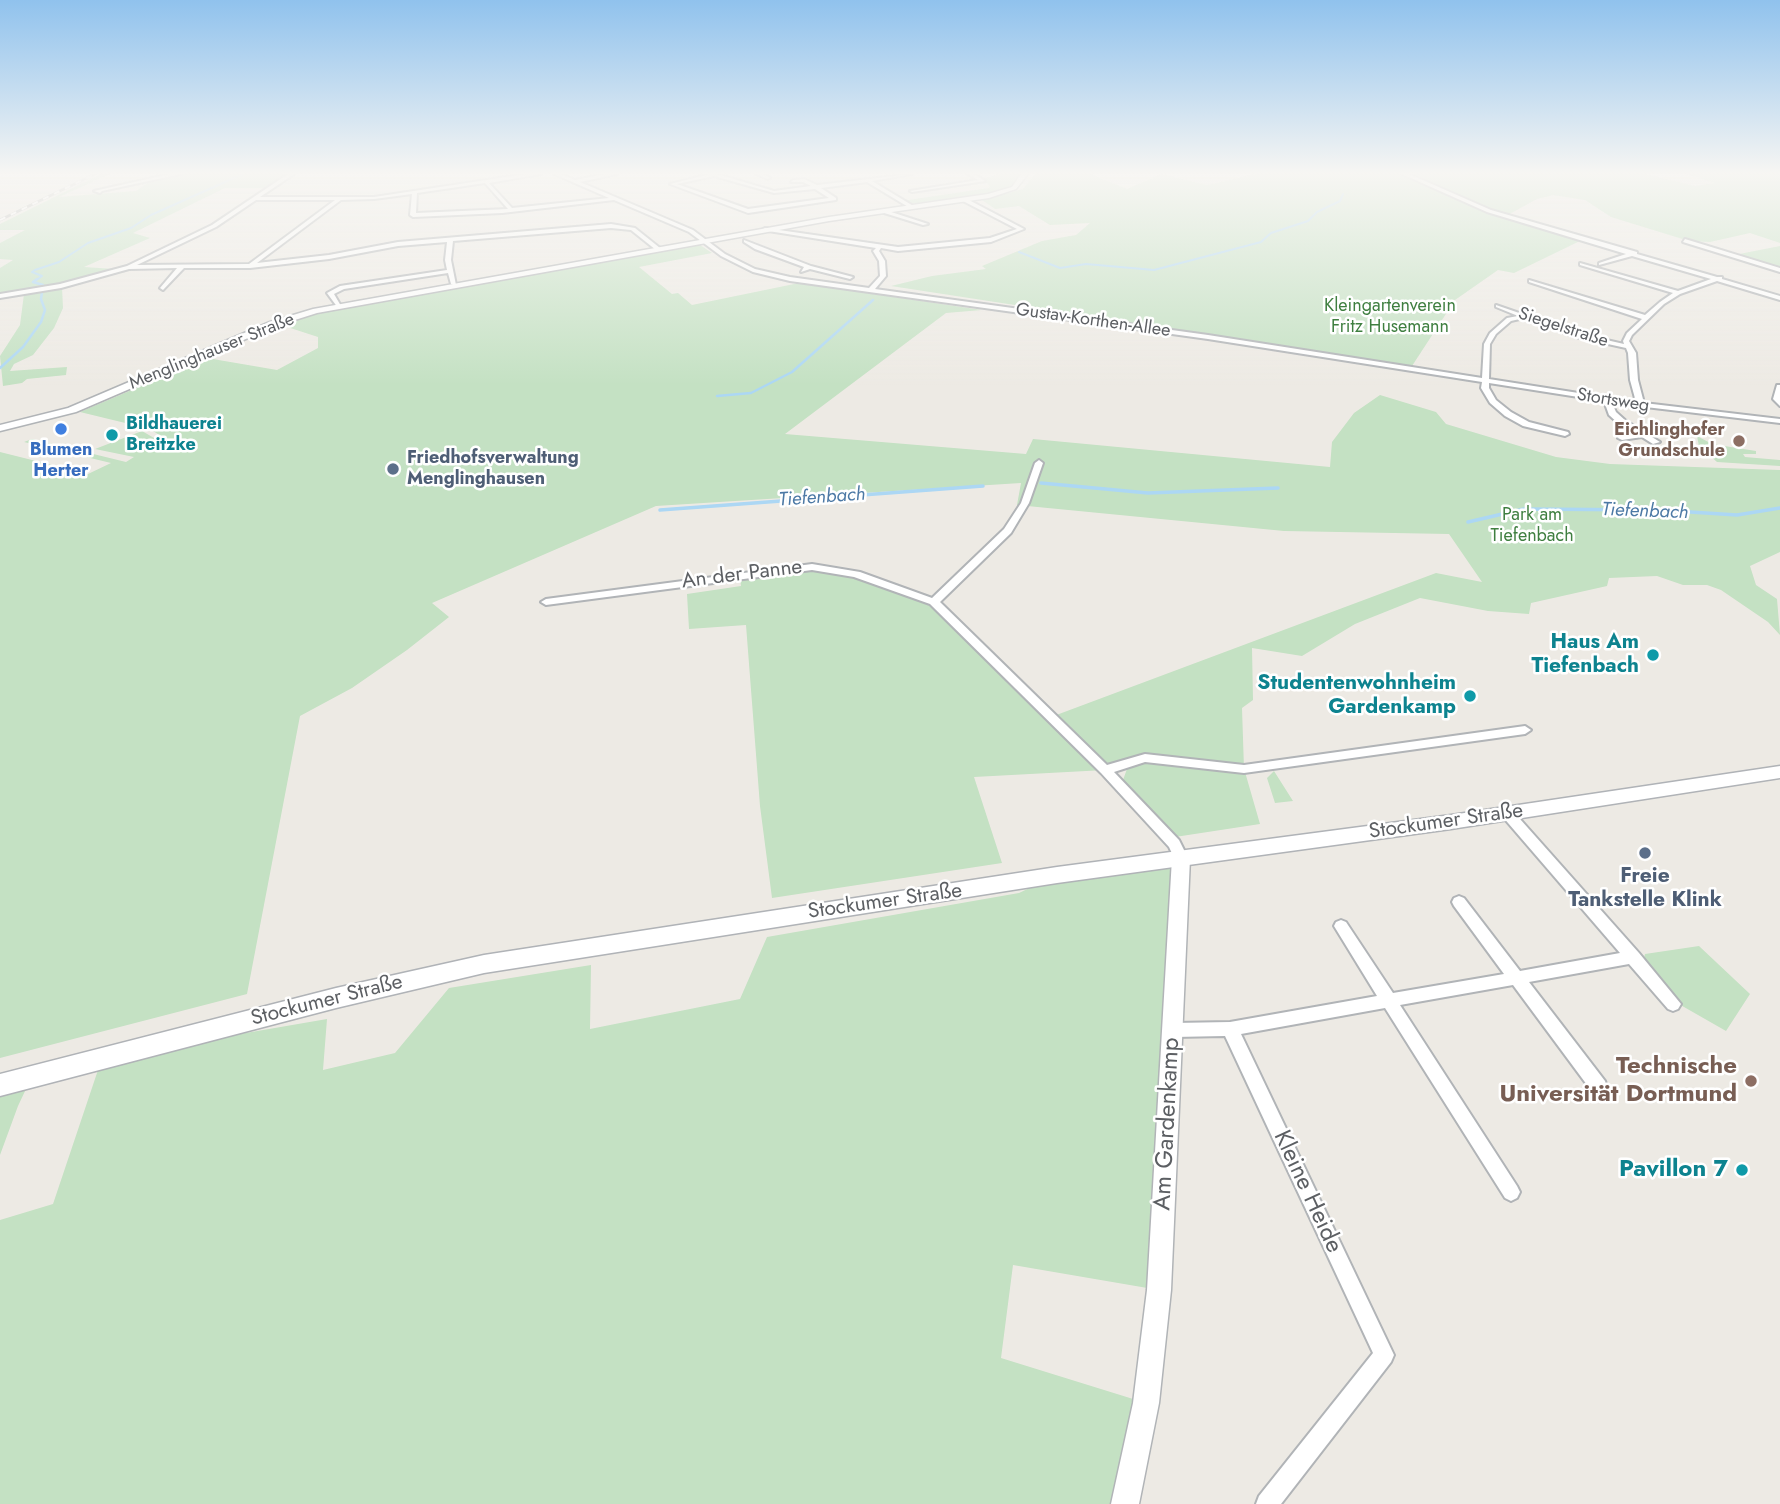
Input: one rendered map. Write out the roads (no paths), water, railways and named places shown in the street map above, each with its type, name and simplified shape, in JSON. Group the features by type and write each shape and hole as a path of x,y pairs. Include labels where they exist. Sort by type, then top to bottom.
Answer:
{"main road":[{"name":"Stockumer Straße","path":"0,1085 347,995 484,964 1181,858 1780,772"}],"street":[{"path":"0,296 49,288 129,267 177,244"},
{"path":"250,266 279,244"},
{"path":"129,267 250,266 329,257 397,244"},
{"path":"450,244 450,271 454,284"},
{"path":"652,244 658,249"},
{"name":"Menglinghauser Straße","path":"0,428 72,410 273,324 338,306 686,244"},
{"name":"Gustav-Korthen-Allee","path":"710,244 740,264 790,279 1208,337 1488,381"},
{"path":"751,244 809,267 850,277"},
{"path":"860,244 916,248 952,244"},
{"path":"1604,244 1780,298"},
{"path":"1692,244 1780,270"},
{"path":"871,290 883,276 882,261 876,251 879,247"},
{"path":"1601,264 1635,253"},
{"path":"1581,264 1678,293"},
{"path":"790,279 809,267"},
{"path":"163,288 181,268"},
{"path":"338,306 330,293 342,287 450,271"},
{"path":"1641,405 1626,341 1629,334 1643,317 1678,293 1720,278"},
{"path":"1531,282 1643,317"},
{"name":"Siegelstraße","path":"1498,306 1578,336 1629,347"},
{"path":"1522,317 1509,319 1493,333 1488,344 1488,381 1485,388 1488,396 1508,414 1526,424 1565,434"},
{"name":"Stortsweg","path":"1488,381 1641,405 1780,421"},
{"path":"1780,387 1777,399 1780,404"},
{"path":"1607,400 1612,413 1656,442"},
{"path":"1622,438 1642,435"},
{"path":"1039,463 1025,503 1008,531 934,602 1105,770 1174,844 1181,858"},
{"name":"An der Panne","path":"546,601 812,567 856,574 934,602"},
{"path":"1105,770 1145,758 1244,769 1525,730"},
{"path":"1507,813 1672,1004"},
{"name":"Am Gardenkamp","path":"1125,1504 1146,1403 1159,1290 1181,858"},
{"path":"1459,902 1599,1087"},
{"path":"1341,926 1511,1192"},
{"path":"1174,1030 1230,1029 1634,957"},
{"name":"Kleine Heide","path":"1230,1029 1384,1355 1271,1503"}],"waterway":[{"path":"35,281 42,276 32,272 59,262 86,244"},
{"path":"1019,252 1060,268 1086,264 1154,270 1253,244"},
{"path":"0,368 23,347 41,322 45,310 41,299 43,285 33,282 37,279"},
{"path":"717,396 751,393 792,372 873,300"},
{"name":"Tiefenbach","path":"1041,483 1148,493 1278,488"},
{"name":"Tiefenbach","path":"660,510 983,486"},
{"name":"Tiefenbach","path":"1468,522 1524,509 1659,510 1737,515 1780,508"}],"place":[{"name":"Blumen Herter","path":"61,429"},
{"name":"Bildhauerei Breitzke","path":"112,435"},
{"name":"Eichlinghofer Grundschule","path":"1739,441"},
{"name":"Friedhofsverwaltung Menglinghausen","path":"393,469"},
{"name":"Haus Am Tiefenbach","path":"1653,655"},
{"name":"Studentenwohnheim Gardenkamp","path":"1470,696"},
{"name":"Freie Tankstelle Klink","path":"1645,853"},
{"name":"Technische Universität Dortmund","path":"1751,1081"},
{"name":"Pavillon 7","path":"1742,1170"}],"park label":[{"name":"Kleingartenverein Fritz Husemann","path":"1390,317"},
{"name":"Park am Tiefenbach","path":"1532,526"}]}
